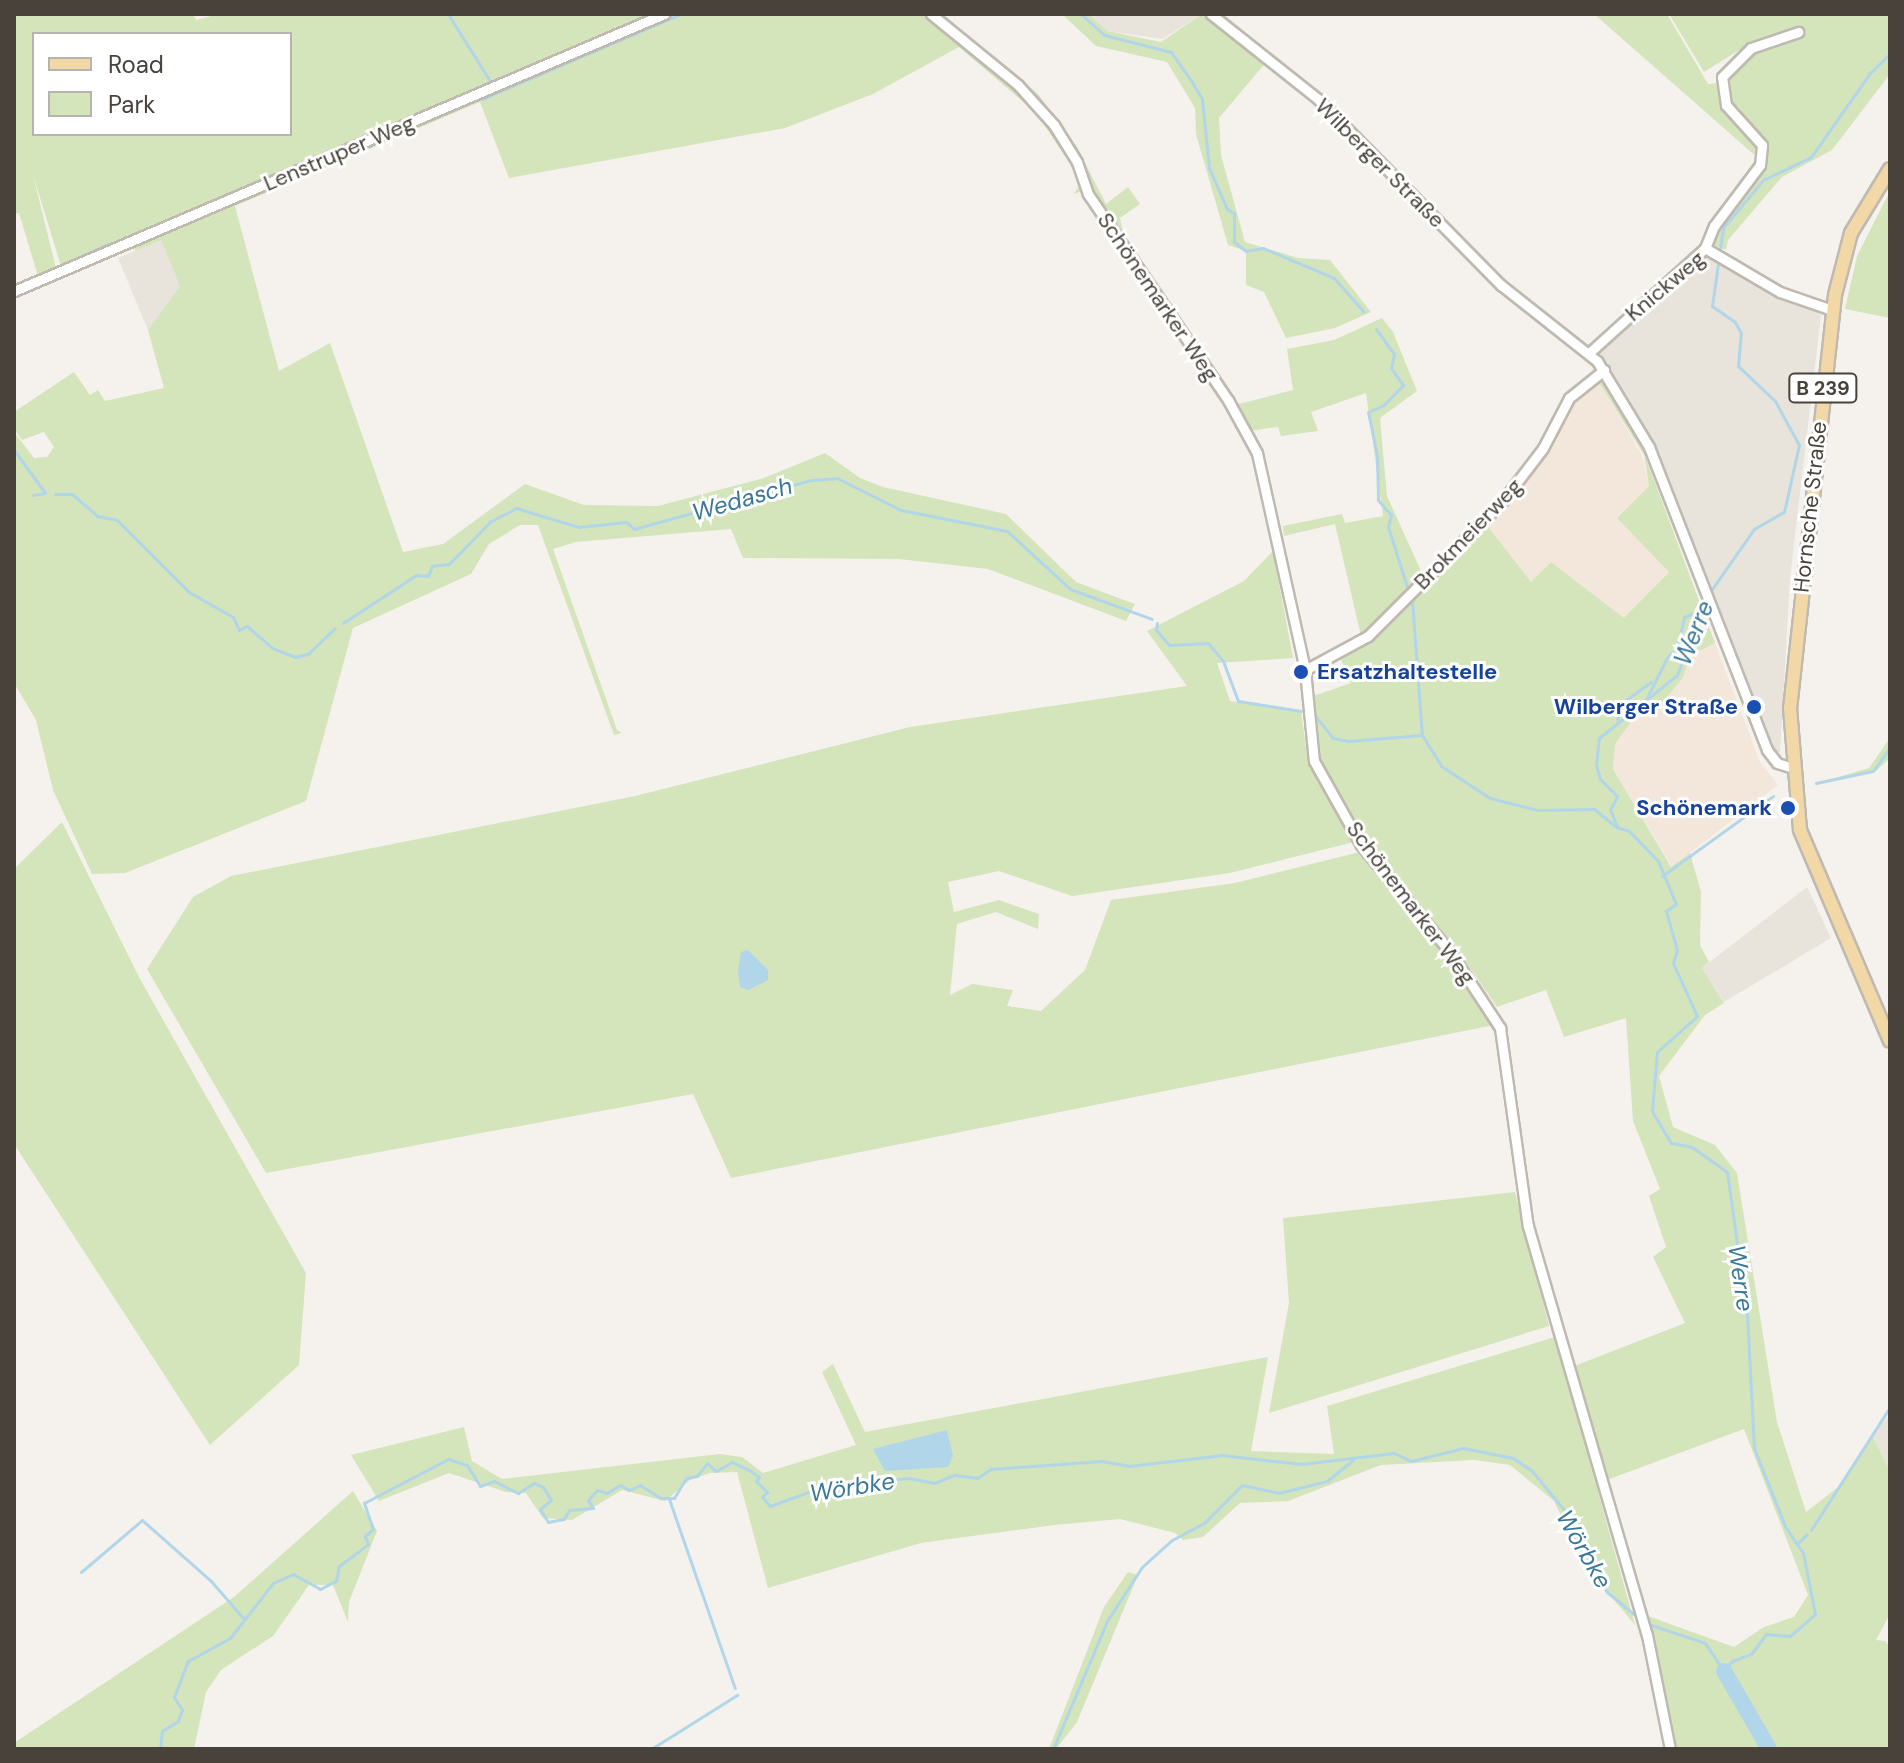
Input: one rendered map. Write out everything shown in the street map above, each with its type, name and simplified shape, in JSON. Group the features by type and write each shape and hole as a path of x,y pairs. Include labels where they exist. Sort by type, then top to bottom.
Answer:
{"main road":[{"name":"Hornsche Straße","path":"1793,768 1790,708 1797,620 1832,310 1851,233 1890,169"},
{"name":"B 239","path":"1793,768 1802,815 1800,830 1812,850 1890,1041"}],"street":[{"name":"Lenstruper Weg","path":"14,291 664,14"},
{"name":"Schönemarker Weg","path":"931,14 1018,85 1054,125 1077,162 1088,194 1245,427 1265,477 1305,670 1310,746 1325,783 1361,845 1451,953 1500,1028 1528,1226 1645,1627 1670,1749"},
{"name":"Wilberger Straße","path":"1211,14 1318,99 1501,285 1590,352 1604,370 1649,447 1767,750 1777,763 1793,768"},
{"path":"1714,252 1714,226 1763,155 1758,138 1723,100 1722,77 1751,48 1798,32"},
{"name":"Knickweg","path":"1590,352 1714,252 1780,292 1832,310"},
{"name":"Brokmeierweg","path":"1305,670 1320,666 1368,636 1501,503 1543,448 1569,398 1604,370"}],"shaded area":[{"path":"1088,14 1202,14 1163,39 1106,31"},
{"path":"161,240 180,286 148,330 118,258"},
{"path":"1705,255 1716,256 1821,315 1790,578 1780,752 1772,752 1648,435 1599,351"},
{"path":"1598,381 1642,455 1649,486 1617,518 1669,571 1625,619 1551,562 1523,591 1483,533 1527,476 1572,400"},
{"path":"1715,643 1760,762 1778,785 1672,867 1613,769 1615,744 1632,719 1661,704 1683,678 1690,656"},
{"path":"1807,887 1831,938 1724,1002 1702,968"},
{"path":"1890,1415 1890,1471 1872,1435"}],"green space":[{"path":"14,14 193,14 196,20 219,14 658,14 61,266 33,175 55,264 55,270 38,276 19,213 14,214"},
{"path":"672,14 927,14 1004,77 1041,114 1075,165 1083,191 1073,194 1079,187 1073,168 1036,113 959,47 873,94 785,128 509,178 480,102 235,206 279,371 330,343 403,552 443,544 525,484 584,505 658,506 764,478 825,453 860,478 883,487 1006,514 1076,582 1135,604 1126,621 988,569 899,559 743,558 731,529 576,542 553,549 617,730 622,733 614,735 538,525 520,525 489,544 471,574 353,628 306,801 125,873 92,874 53,790 36,720 14,683 14,432 34,458 47,457 54,447 44,432 22,440 14,429 14,412 74,372 90,395 98,390 105,401 164,388 148,330 180,286 161,240 135,251 134,244"},
{"path":"935,14 942,14 1038,94 1077,147 1106,204 1128,187 1140,204 1120,218 1126,245 1043,109"},
{"path":"1062,14 1088,14 1107,31 1161,42 1202,14 1267,61 1219,118 1221,155 1245,242 1298,258 1330,260 1371,312 1335,328 1286,338 1264,292 1246,285 1246,251 1228,245 1196,134 1195,108 1167,62 1096,46"},
{"path":"1594,14 1667,14 1708,84 1727,82 1753,54 1749,44 1704,72 1669,14 1890,14 1890,74 1832,150 1782,177 1728,240 1726,250 1710,243 1767,166"},
{"path":"1890,191 1890,318 1845,309 1857,256"},
{"path":"1382,318 1393,332 1417,391 1380,418 1387,496 1422,573 1361,636 1335,524 1284,536 1283,526 1342,514 1345,523 1383,516 1366,393 1311,412 1318,431 1281,436 1278,427 1249,431 1235,405 1293,390 1287,349 1334,340"},
{"path":"1598,381 1605,381 1639,440 1715,643 1690,656 1683,678 1661,704 1633,719 1615,744 1613,769 1671,867 1690,853 1701,892 1700,945 1709,962 1702,968 1724,1003 1705,1015 1659,1076 1673,1127 1715,1145 1737,1173 1777,1422 1806,1512 1842,1484 1872,1435 1890,1471 1890,1614 1876,1640 1886,1641 1890,1649 1890,1749 1675,1749 1645,1615 1734,1647 1764,1627 1794,1617 1808,1595 1744,1429 1607,1480 1572,1367 1685,1323 1653,1257 1666,1247 1649,1196 1660,1189 1633,1121 1626,1018 1564,1037 1546,990 1497,1007 1458,950 1371,847 1317,755 1308,698 1351,683 1341,660 1488,527 1531,582 1551,562 1624,618 1669,572 1617,518 1649,486 1644,455"},
{"path":"1273,551 1293,658 1217,663 1230,701 1301,711 1307,755 1354,842 1230,873 1072,896 999,871 948,882 954,912 999,900 1039,914 1038,929 996,912 957,924 950,995 972,984 1013,990 1007,1006 1041,1011 1085,970 1111,900 1235,883 1360,852 1446,951 1494,1025 731,1178 693,1094 266,1173 147,969 193,897 231,876 635,796 910,727 1187,686 1147,631 1244,581"},
{"path":"1890,738 1890,758 1876,771 1814,784 1869,768"},
{"path":"62,822 140,979 306,1273 299,1365 210,1445 14,1144 14,869"},
{"path":"1515,1192 1549,1326 1269,1413 1289,1303 1283,1218"},
{"path":"1555,1337 1635,1625 1584,1564 1554,1501 1510,1465 1474,1460 1381,1465 1288,1501 1240,1503 1203,1537 1183,1540 1175,1533 1120,1519 1054,1525 921,1543 768,1588 737,1472 710,1473 690,1480 665,1501 622,1490 572,1520 543,1518 526,1493 506,1492 449,1473 379,1501 351,1455 464,1427 472,1461 502,1479 720,1454 742,1457 763,1473 856,1445 822,1372 833,1364 865,1432 1268,1357 1251,1451 1334,1454 1327,1406"},
{"path":"353,1491 377,1531 349,1602 348,1622 333,1585 309,1585 273,1636 221,1670 206,1692 194,1749 14,1749 14,1743 234,1597"},
{"path":"1128,1572 1138,1575 1077,1722 1056,1749 1049,1749 1104,1607"}],"water":[{"path":"748,950 768,970 768,980 748,990 740,987 738,971 741,952"},
{"path":"947,1430 953,1456 948,1467 885,1471 873,1449"}],"waterway":[{"path":"448,14 490,81"},
{"path":"592,40 649,14"},
{"path":"482,99 680,14"},
{"path":"1081,14 1104,35 1171,52 1193,84 1202,99 1209,168 1227,209 1234,213 1234,242 1246,251 1263,248 1334,278 1364,312"},
{"path":"1227,21 1318,94"},
{"name":"Werre","path":"1710,592 1754,529 1784,512 1799,445 1775,401 1738,366 1741,333 1735,322 1712,306 1723,228 1763,180 1811,157 1870,73 1890,54"},
{"path":"503,77 515,73"},
{"path":"250,184 481,87"},
{"path":"1327,101 1394,170"},
{"path":"202,205 241,188"},
{"path":"1453,230 1467,244"},
{"path":"64,264 108,244"},
{"path":"1376,329 1394,354 1391,368 1403,385 1384,405 1368,412 1377,455 1378,500 1391,515 1388,527 1407,587"},
{"path":"14,450 45,493"},
{"name":"Wedasch","path":"343,623 416,575 428,576 432,566 449,564 491,521 516,508 579,527 626,522 634,529 811,480 837,478 901,510 1007,531 1070,589 1152,619"},
{"path":"33,495 45,493"},
{"name":"Wedasch","path":"55,494 72,494 97,516 117,520 189,592 233,617 239,630 247,626 272,648 295,657 308,654 335,628"},
{"name":"Werre","path":"1648,1624 1705,1643 1724,1671 1732,1661 1751,1654 1766,1634 1790,1636 1815,1614 1803,1553 1785,1526 1754,1448 1747,1316 1727,1172 1692,1147 1671,1143 1652,1111 1657,1052 1697,1016 1673,963 1677,950 1666,911 1676,904 1658,861 1629,831 1617,827 1610,810 1617,796 1600,779 1596,765 1599,738 1677,675 1706,599"},
{"path":"1412,600 1422,735 1441,766 1490,798 1537,810 1594,809 1615,826"},
{"path":"1678,644 1684,617 1699,611"},
{"name":"Wedasch","path":"1157,623 1156,630 1169,645 1208,643 1223,661 1238,701 1301,711"},
{"path":"1643,705 1668,656 1690,638"},
{"path":"1617,719 1626,700 1651,682"},
{"name":"Wedasch","path":"1312,712 1333,738 1348,741 1422,735"},
{"path":"1816,783 1873,771 1890,748"},
{"path":"1662,876 1773,796"},
{"path":"1811,1530 1890,1407"},
{"name":"Wörbke","path":"160,1749 162,1731 178,1721 182,1710 174,1697 188,1661 230,1638 273,1583 293,1574 320,1589 336,1581 339,1566 368,1544 365,1536 373,1529 364,1503 448,1459 467,1465 480,1486 494,1481 518,1493 534,1483 543,1487 551,1500 540,1509 548,1522 564,1519 569,1510 593,1508 588,1500 597,1490 607,1493 620,1485 629,1490 640,1485 661,1498 674,1498 686,1478 697,1476 707,1463 716,1471 732,1462 749,1470 759,1477 756,1481 767,1492 762,1497 770,1506 822,1487 909,1478 934,1483 954,1475 977,1478 991,1469 1102,1461 1129,1466 1222,1455 1301,1464 1394,1453 1411,1461 1463,1448 1513,1458 1532,1471 1565,1511 1580,1549 1607,1592 1641,1620"},
{"path":"1053,1749 1107,1621 1142,1567 1172,1540 1204,1523 1242,1485 1279,1493 1327,1481 1353,1460"},
{"path":"669,1499 735,1688"},
{"path":"81,1572 142,1520 211,1581 244,1619"},
{"path":"1799,1542 1807,1534"},
{"name":"Werre","path":"1724,1671 1769,1749"},
{"path":"651,1749 737,1695"}],"place":[{"name":"Ersatzhaltestelle","path":"1301,672"},
{"name":"Wilberger Straße","path":"1754,707"},
{"name":"Schönemark","path":"1788,808"}]}
